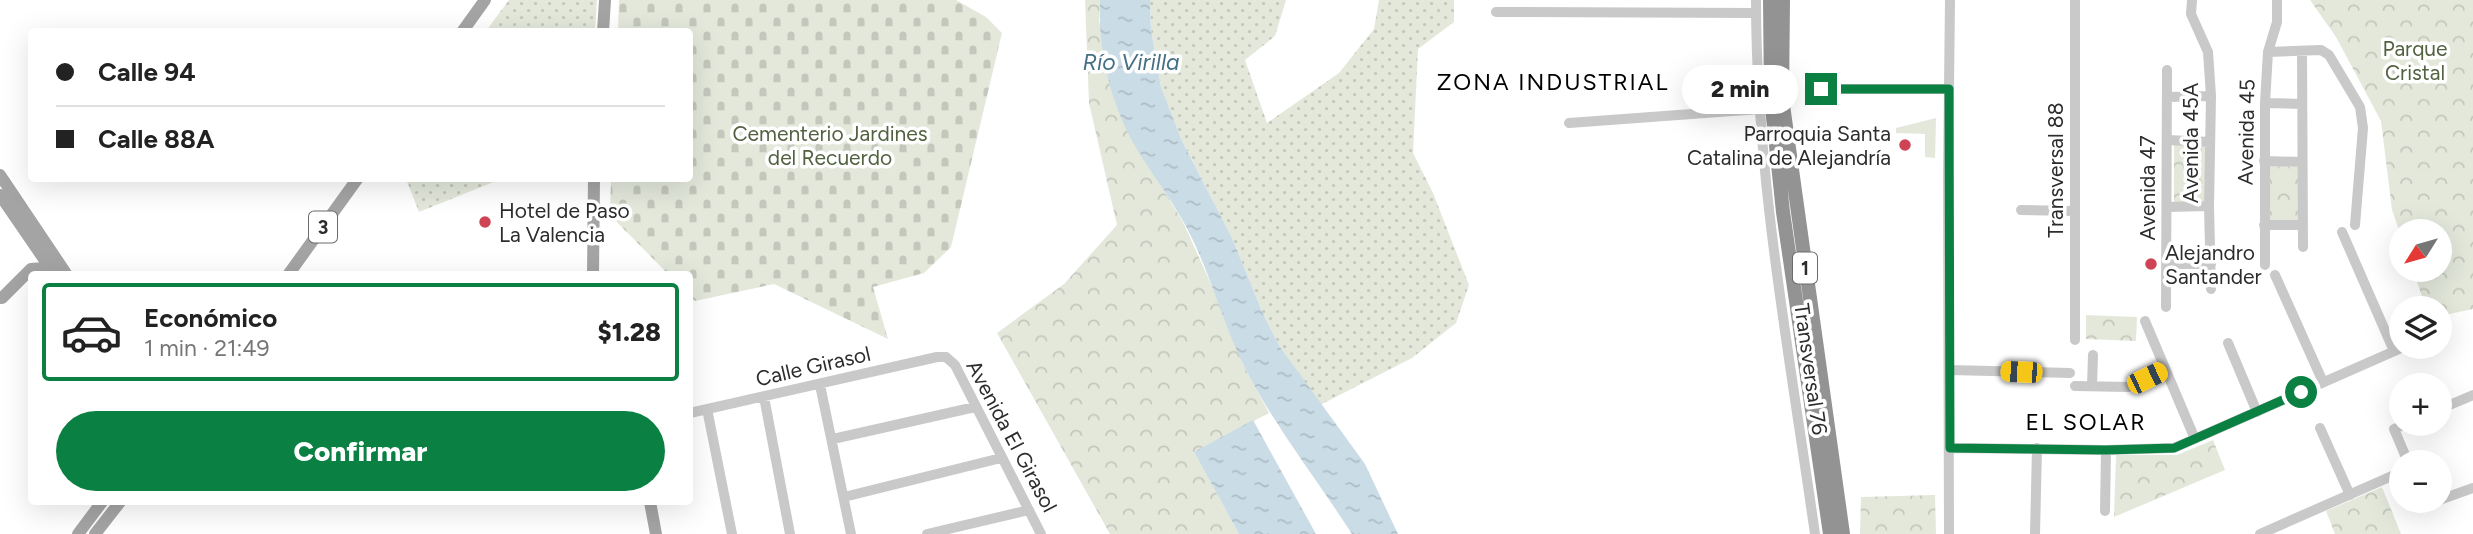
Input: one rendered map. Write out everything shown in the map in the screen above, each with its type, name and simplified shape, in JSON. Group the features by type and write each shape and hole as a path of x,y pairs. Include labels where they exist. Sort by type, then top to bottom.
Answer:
{"highway":[{"name":"1","path":"1770,0 1771,98 1783,212 1830,534"},
{"name":"1","path":"1783,0 1782,99 1843,534"}],"main road":[{"path":"465,28 485,0"},
{"path":"598,28 600,0"},
{"path":"603,28 605,0"},
{"path":"0,175 64,271"},
{"name":"3","path":"291,271 355,182"},
{"path":"593,271 594,182"},
{"path":"0,184 16,209 31,223 35,244 56,258"},
{"path":"0,195 35,244 50,271"},
{"path":"28,271 44,268 47,271"},
{"path":"2,298 28,271"},
{"path":"82,533 86,505"},
{"path":"82,533 102,505"},
{"path":"94,534 118,505"},
{"path":"651,505 656,534"}],"street":[{"name":"Transversal 76","path":"1756,0 1760,109 1770,211 1815,534"},
{"path":"1949,534 1950,0"},
{"name":"Transversal 88","path":"2075,0 2075,340"},
{"name":"Avenida 45A","path":"2192,0 2191,14 2207,52 2211,96 2211,289"},
{"name":"Avenida 45","path":"2265,265 2265,103 2268,52 2277,22 2277,0"},
{"path":"1496,12 1756,13"},
{"path":"2268,52 2320,50 2329,55 2360,107 2363,128 2355,225"},
{"path":"2302,51 2303,247"},
{"name":"Avenida 47","path":"2166,306 2167,71"},
{"path":"1821,89 1949,89"},
{"path":"2167,97 2211,96"},
{"path":"2265,103 2302,104"},
{"path":"1569,123 1760,109"},
{"path":"2167,140 2210,142"},
{"path":"2264,161 2302,162"},
{"path":"2166,207 2209,206"},
{"path":"2021,210 2075,211"},
{"path":"2264,225 2301,225"},
{"path":"2342,232 2389,340"},
{"path":"2166,264 2211,264"},
{"path":"2275,275 2323,382"},
{"path":"2145,321 2195,439"},
{"path":"2228,343 2257,412"},
{"path":"1950,448 2174,448 2389,353"},
{"path":"2092,386 2093,355"},
{"name":"Calle Girasol","path":"693,413 946,357"},
{"name":"Avenida El Girasol","path":"946,357 955,365 1041,534"},
{"path":"2075,386 2128,387 2165,369"},
{"path":"1949,370 2070,373"},
{"path":"820,384 851,534"},
{"path":"2452,404 2473,395"},
{"path":"764,397 790,534"},
{"path":"833,439 975,407"},
{"path":"707,409 732,534"},
{"path":"2320,428 2350,495"},
{"path":"2035,534 2038,447"},
{"path":"2105,512 2106,450"},
{"path":"844,496 1001,458"},
{"path":"2260,534 2389,477"},
{"path":"2452,497 2473,488"},
{"path":"927,534 1029,510"}],"green space":[{"path":"509,0 597,0 595,28 488,28"},
{"name":"Cementerio Jardines del Recuerdo","path":"619,0 956,0 986,17 1002,33 951,247 924,273 873,287 888,339 774,284 695,301 693,271 665,271 610,215 611,182 693,182 693,28 618,28"},
{"path":"1085,0 1100,0 1099,21 1145,160 1183,222 1224,313 1243,364 1269,413 1194,452 1239,534 1110,534 997,333 1064,284 1117,225 1089,103"},
{"path":"1150,0 1286,0 1275,36 1245,60 1267,123 1339,73 1374,29 1379,0 1454,0 1454,22 1418,49 1413,153 1433,193 1469,285 1456,323 1412,358 1320,405 1280,347 1264,316 1232,238 1182,141 1161,87 1151,30"},
{"name":"Parque Cristal","path":"2310,0 2473,0 2473,309 2452,313 2452,296 2422,296 2417,282 2452,282 2452,219 2395,219 2381,121 2336,37"},
{"path":"1936,118 1935,158 1925,157 1925,134 1896,133 1896,128"},
{"path":"2174,145 2206,145 2206,203 2174,203"},
{"path":"2270,166 2298,167 2299,223 2270,222"},
{"path":"407,182 494,182 419,212"},
{"path":"2086,315 2137,317 2136,341 2086,339"},
{"path":"2213,440 2225,470 2114,517 2116,455 2177,455"},
{"path":"2382,487 2389,504 2389,513 2393,513 2401,534 2335,534 2326,511"},
{"path":"1935,495 1936,534 1860,534 1861,497"}],"water":[{"name":"Río Virilla","path":"1100,0 1150,0 1151,30 1161,87 1182,141 1232,238 1264,316 1280,347 1365,464 1398,534 1352,534 1257,390 1237,350 1192,239 1122,120 1104,61"},
{"path":"1253,420 1316,534 1239,534 1194,452"}],"place":[{"name":"Parroquia Santa Catalina de Alejandría","path":"1905,145"},
{"name":"Hotel de Paso La Valencia","path":"485,222"},
{"name":"Alejandro Santander","path":"2151,264"}],"district":[{"name":"ZONA INDUSTRIAL","path":"1553,82"},
{"name":"EL SOLAR","path":"2086,422"}],"route":[{"path":"1821,89 1949,89 1950,448 2174,448 2301,392"}]}
